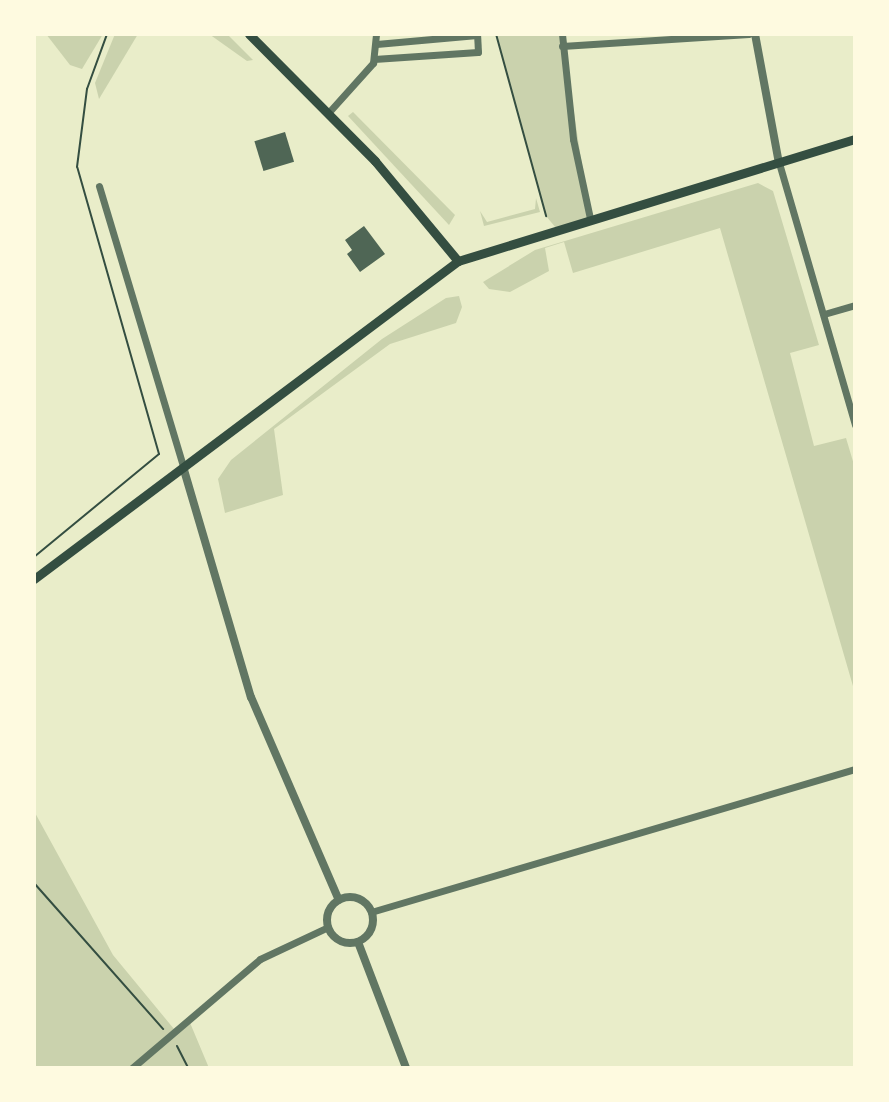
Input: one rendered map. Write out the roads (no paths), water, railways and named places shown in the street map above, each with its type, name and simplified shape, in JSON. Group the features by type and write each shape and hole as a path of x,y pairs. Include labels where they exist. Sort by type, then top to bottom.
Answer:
{"main road":[{"path":"249,34 329,112 413,204 458,261"},
{"path":"34,579 184,470 458,261 855,139"}],"street":[{"path":"329,112 374,59 376,34"},
{"path":"562,34 590,218"},
{"path":"562,46 752,34 779,163 855,425"},
{"path":"374,59 478,52 477,35 376,44"},
{"path":"99,186 251,697 339,900"},
{"path":"824,314 855,305"},
{"path":"371,912 855,769"},
{"path":"354,898 371,912 370,932 358,942 340,941 328,927 329,911 339,900 354,898"},
{"path":"132,1068 260,959 328,927"},
{"path":"358,942 406,1068"}]}
